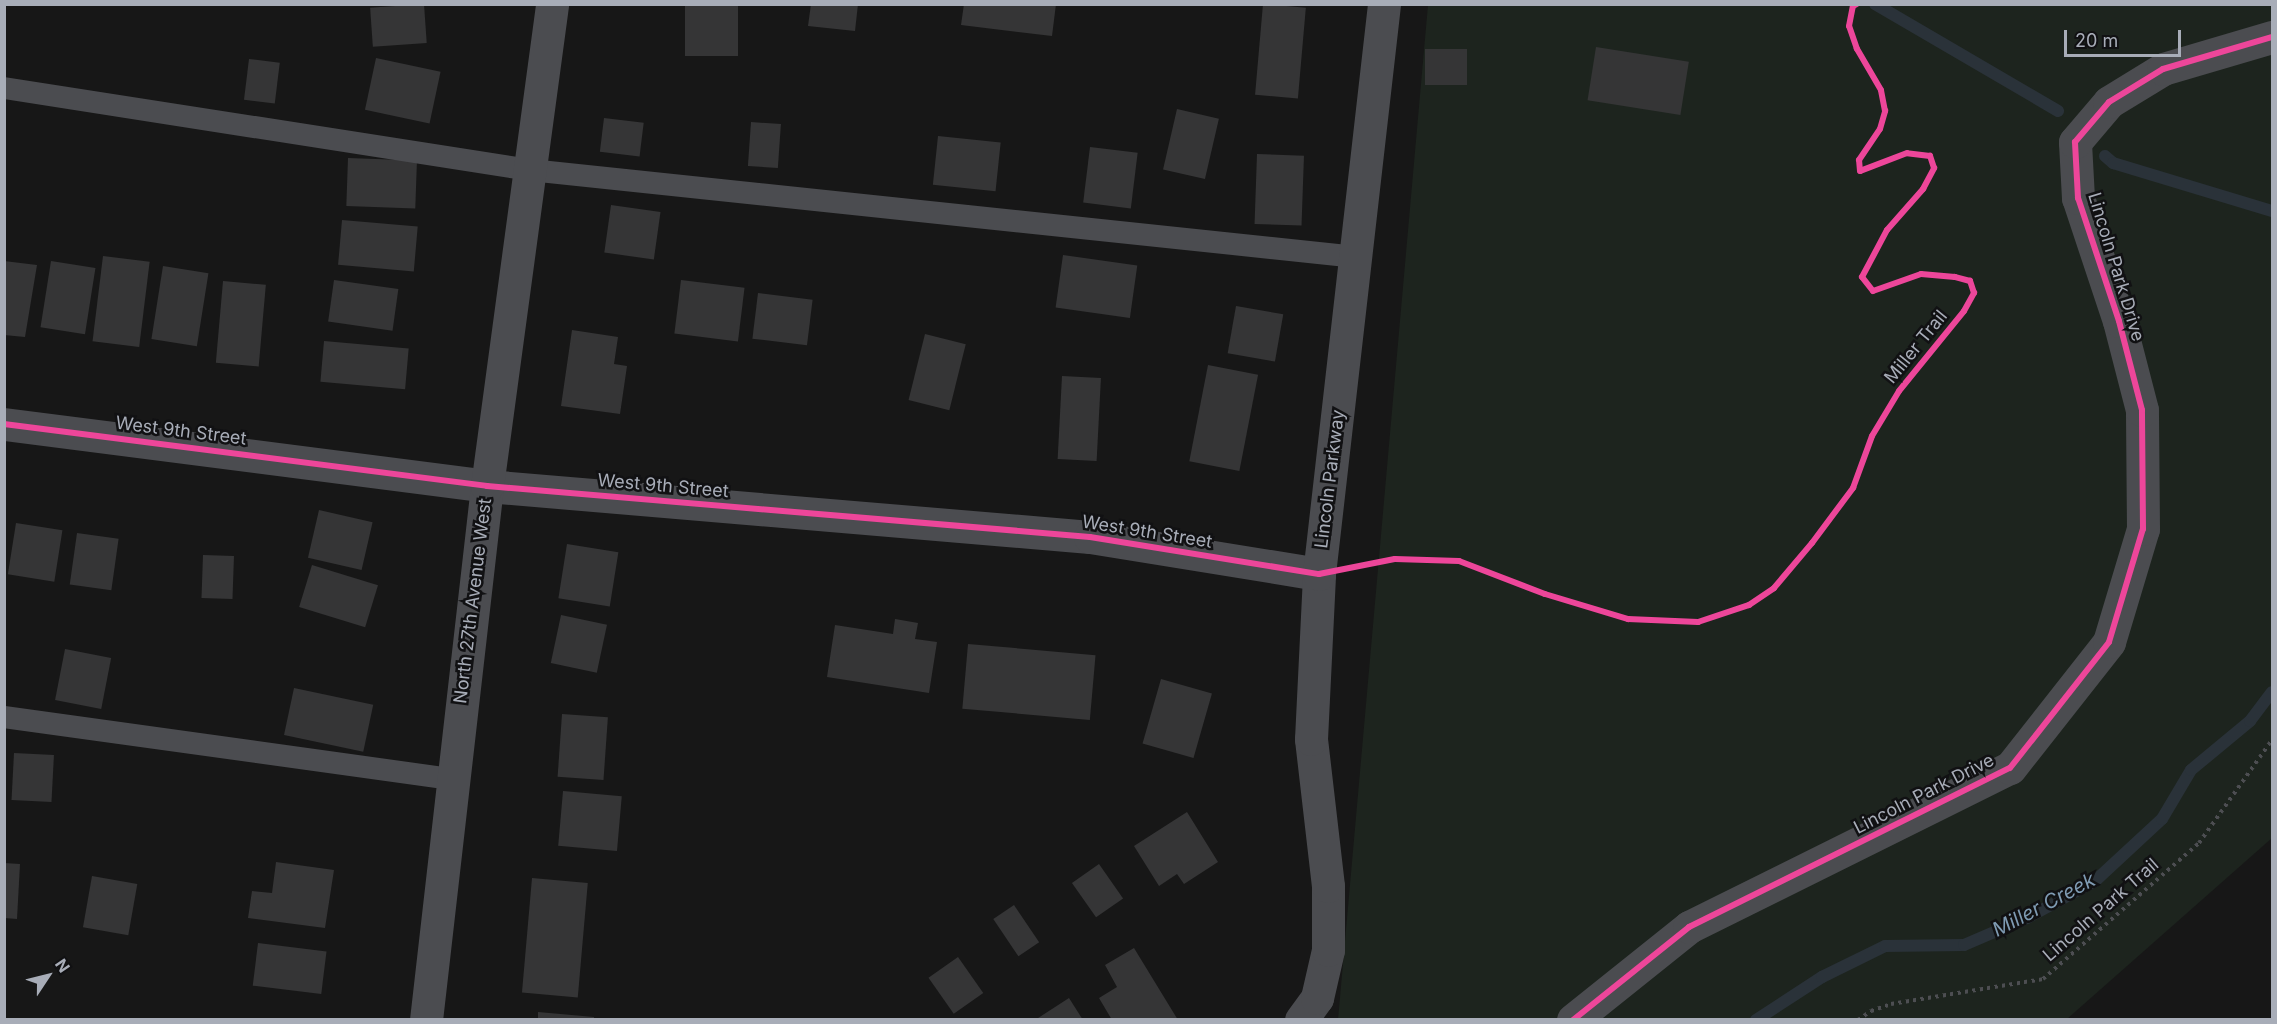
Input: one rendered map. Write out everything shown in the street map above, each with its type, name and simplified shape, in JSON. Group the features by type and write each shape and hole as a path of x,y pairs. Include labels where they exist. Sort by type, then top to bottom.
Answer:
{"street":[{"name":"North 27th Avenue West","path":"426,1020 487,486 552,4"},
{"name":"Lincoln Parkway","path":"1301,1020 1317,998 1328,950 1328,886 1311,739 1319,574 1384,4"},
{"name":"Lincoln Park Drive","path":"1573,1020 1689,927 2010,768 2109,642 2143,529 2142,410 2119,321 2078,198 2075,142 2109,102 2163,69 2272,37"},
{"name":"West 9th Street","path":"4,423 487,486 1090,537 1319,574"}],"lane":[{"path":"4,88 530,170 1356,257"},
{"path":"4,717 452,779"}],"shaded area":[{"path":"1428,5 2272,5 2272,838 2067,1019 1338,1020"}],"building":[{"path":"424,4 427,43 373,47 370,8"},
{"path":"685,4 738,4 738,56 685,56"},
{"path":"811,4 858,4 855,31 808,26"},
{"path":"964,4 1056,4 1052,36 961,25"},
{"path":"1263,4 1306,8 1298,98 1255,95"},
{"path":"1596,47 1689,62 1680,115 1588,100"},
{"path":"1425,49 1467,49 1467,85 1425,85"},
{"path":"376,58 441,72 430,124 365,110"},
{"path":"249,59 280,63 275,103 244,100"},
{"path":"1177,109 1219,119 1205,179 1163,169"},
{"path":"604,118 644,123 640,157 600,152"},
{"path":"751,122 781,124 778,168 748,166"},
{"path":"938,136 1001,143 996,191 933,185"},
{"path":"1090,147 1138,153 1131,208 1083,203"},
{"path":"1257,154 1304,156 1302,226 1255,224"},
{"path":"348,158 417,160 415,208 346,206"},
{"path":"611,205 661,212 654,259 604,253"},
{"path":"342,220 418,227 414,271 338,265"},
{"path":"1063,255 1137,265 1130,318 1056,307"},
{"path":"103,256 150,262 139,347 93,341"},
{"path":"4,261 37,265 25,337 4,335"},
{"path":"51,261 95,268 85,334 41,327"},
{"path":"163,266 208,273 197,346 151,339"},
{"path":"334,280 398,289 393,331 328,322"},
{"path":"681,280 745,288 738,341 674,334"},
{"path":"223,281 266,285 259,366 216,363"},
{"path":"758,293 813,300 807,345 752,339"},
{"path":"1236,306 1283,314 1275,362 1228,353"},
{"path":"572,330 618,337 614,364 627,366 620,414 561,406"},
{"path":"925,334 966,344 949,410 909,400"},
{"path":"324,341 409,348 405,389 320,382"},
{"path":"1208,365 1258,375 1239,471 1189,461"},
{"path":"1062,376 1101,378 1097,461 1058,459"},
{"path":"319,510 373,522 362,570 308,558"},
{"path":"16,523 62,530 54,582 8,574"},
{"path":"77,533 119,539 111,590 70,584"},
{"path":"567,544 618,552 610,606 558,598"},
{"path":"203,555 234,556 232,599 201,598"},
{"path":"312,565 378,585 365,627 299,607"},
{"path":"561,615 607,625 597,673 551,663"},
{"path":"895,619 918,623 915,639 937,642 929,693 827,677 835,625 893,634"},
{"path":"968,644 1096,655 1090,720 962,709"},
{"path":"65,649 111,658 101,709 55,700"},
{"path":"1161,679 1212,694 1193,758 1143,743"},
{"path":"294,688 373,705 363,752 284,735"},
{"path":"562,714 608,717 603,780 558,777"},
{"path":"14,753 54,755 51,802 12,800"},
{"path":"563,791 622,796 617,851 558,846"},
{"path":"1187,812 1218,862 1184,884 1177,874 1159,886 1134,846"},
{"path":"276,862 334,870 325,928 248,918 252,891 272,893"},
{"path":"4,863 20,864 17,919 4,918"},
{"path":"1099,864 1123,898 1096,917 1072,883"},
{"path":"92,876 137,884 128,935 83,927"},
{"path":"532,878 588,883 578,997 522,993"},
{"path":"1014,905 1039,942 1018,956 993,919"},
{"path":"258,943 326,951 321,994 253,986"},
{"path":"1134,948 1178,1020 1112,1020 1099,998 1117,987 1105,965"},
{"path":"958,957 983,993 954,1014 929,978"},
{"path":"1069,998 1083,1020 1035,1020"},
{"path":"538,1012 594,1017 594,1020 538,1020"}],"waterway":[{"path":"1875,4 2058,111"},
{"path":"2105,156 2113,163 2272,211"},
{"name":"Miller Creek","path":"1756,1020 1822,977 1885,946 1964,945 2027,918 2095,881 2162,819 2191,770 2250,721 2272,692"}],"cycle path":[{"name":"Miller Trail","path":"4,424 487,486 1090,537 1319,574 1395,559 1459,561 1545,594 1628,619 1698,622 1749,605 1774,588 1812,543 1853,488 1872,436 1899,391 1964,311 1974,293 1970,281 1955,277 1921,274 1873,291 1862,277 1887,230 1923,189 1934,168 1930,156 1907,153 1860,171 1859,160 1880,129 1885,111 1881,90 1857,49 1849,26 1853,6 1857,4"},
{"path":"1573,1020 1689,927 2010,768 2109,642 2143,529 2142,410 2119,321 2078,198 2075,142 2109,102 2163,69 2272,37"}]}
